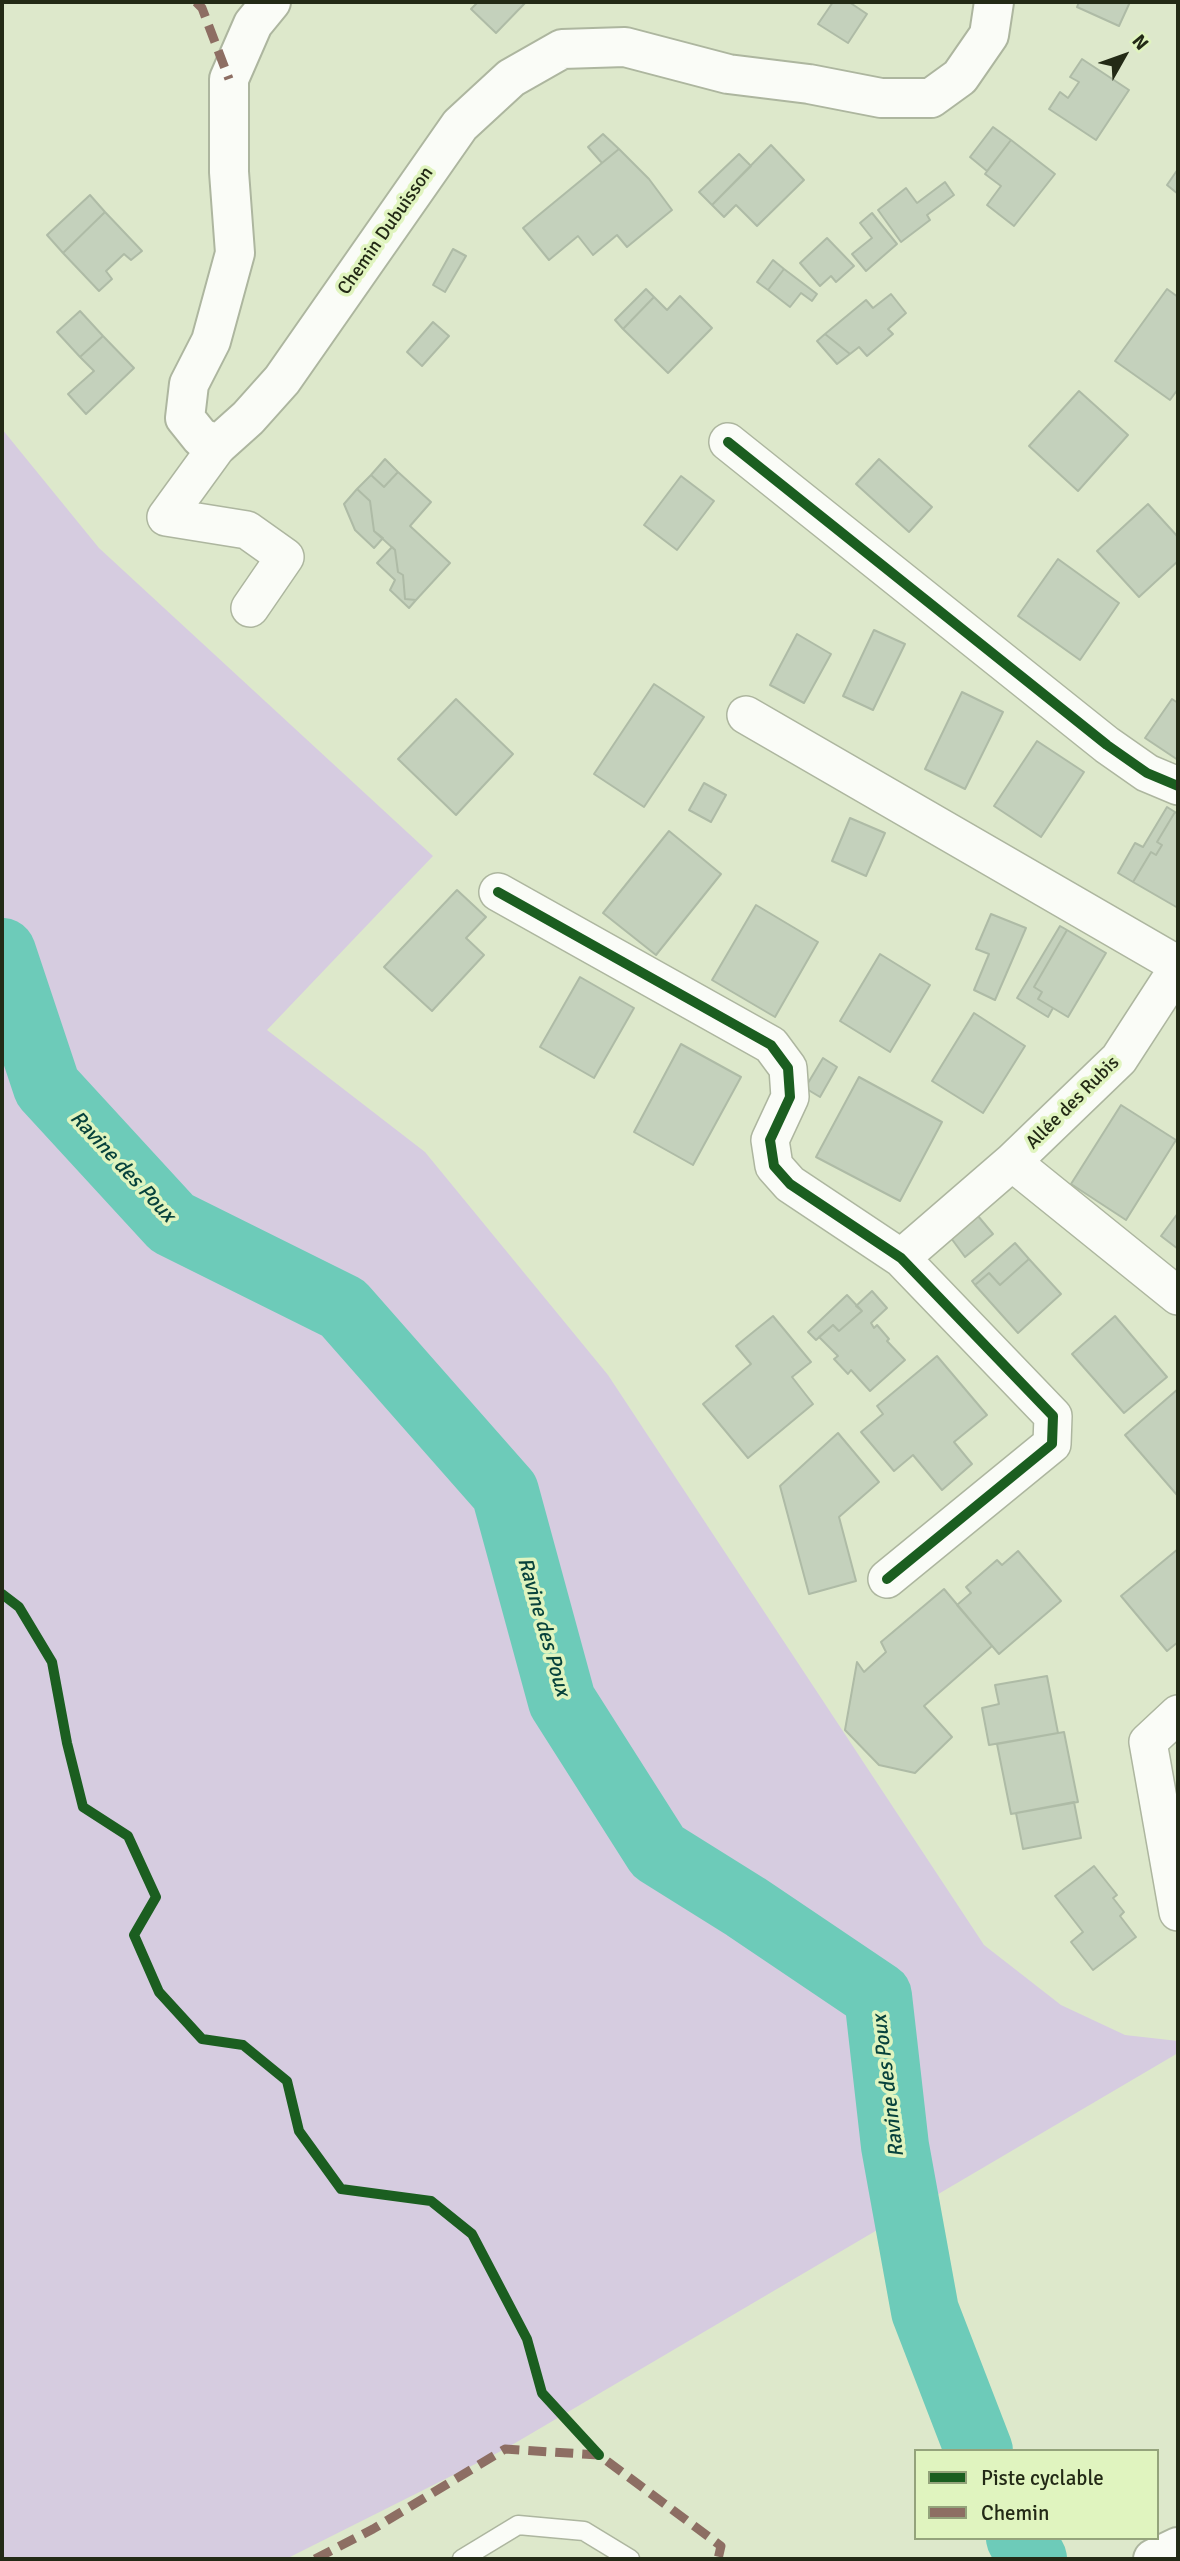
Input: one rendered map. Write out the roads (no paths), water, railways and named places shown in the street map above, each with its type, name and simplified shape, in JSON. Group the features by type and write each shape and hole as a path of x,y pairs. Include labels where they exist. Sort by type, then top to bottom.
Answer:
{"main road":[{"path":"219,444 201,438 186,418 187,406 190,384 211,341 235,253 229,173 229,79 253,24 271,2"},
{"name":"Chemin Dubuisson","path":"219,444 248,418 282,380 460,125 511,78 562,49 625,47 728,74 881,98 930,98 960,77 989,36 994,2"},
{"path":"1153,2559 1178,2547"}],"street":[{"path":"728,442 1107,745 1147,773 1178,786"},
{"path":"219,444 166,517 247,530 285,557 250,608"},
{"path":"746,715 1178,966"},
{"path":"498,892 771,1045 788,1068 790,1097 770,1140 774,1166 790,1184 901,1258 1053,1416 1052,1444 887,1579"},
{"name":"Allée des Rubis","path":"1178,966 1119,1059 1012,1162 1178,1296"},
{"path":"901,1258 1012,1162"},
{"path":"1178,1714 1148,1742 1178,1912"}],"lane":[{"path":"462,2559 518,2525 584,2531 630,2559"}],"waterway":[{"name":"Ravine des Poux","path":"2,952 47,1087 172,1223 343,1308 505,1492 562,1701 658,1852 746,1907 878,1996 895,2146 925,2311 978,2449"},
{"name":"Ravine des Poux","path":"1021,2540 1033,2559"}]}
